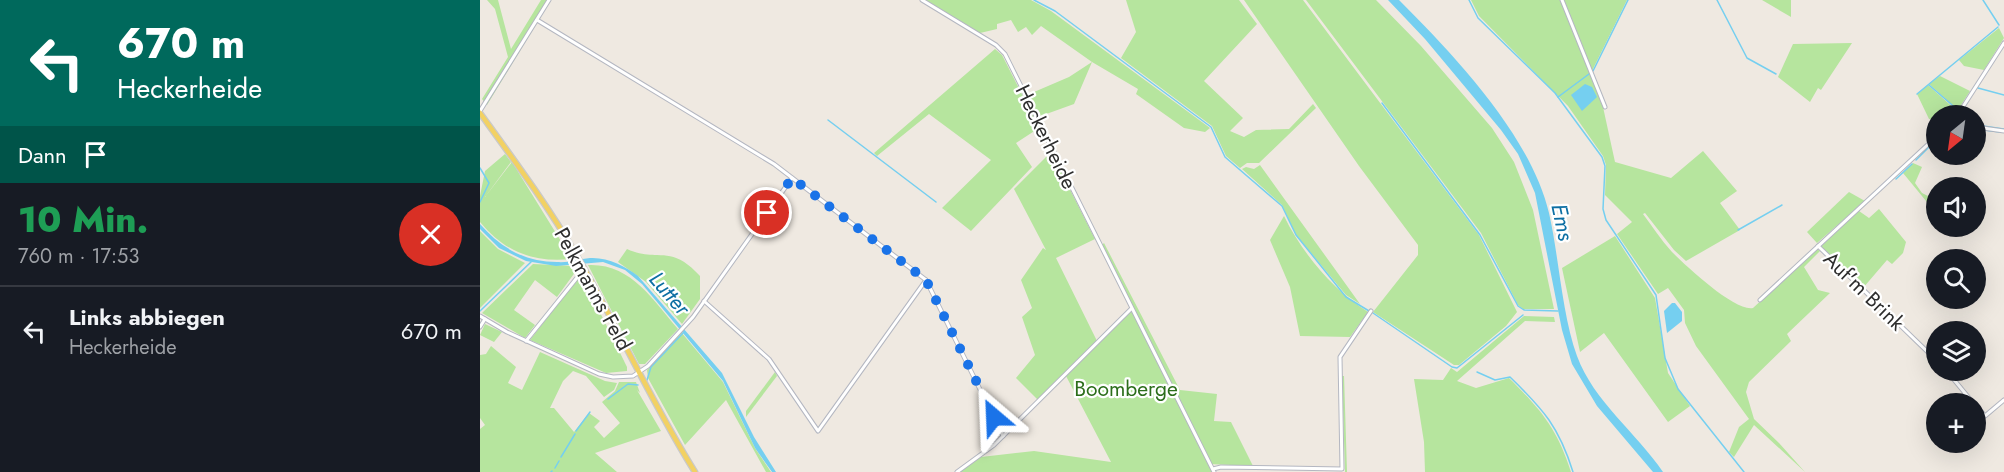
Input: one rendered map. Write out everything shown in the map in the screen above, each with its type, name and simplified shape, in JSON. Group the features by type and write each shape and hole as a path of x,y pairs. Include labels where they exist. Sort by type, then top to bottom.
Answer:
{"main road":[{"name":"Pelkmanns Feld","path":"480,112 536,190 576,255 638,374 694,472"}],"street":[{"path":"480,112 549,0"},
{"name":"Heckerheide","path":"922,0 996,45 1005,54 1214,471 1221,467 1342,470 1340,357 1371,311"},
{"path":"1562,0 1605,107"},
{"path":"537,20 792,178 926,280 1003,436"},
{"path":"1964,105 2004,43"},
{"path":"1986,128 2004,131"},
{"name":"Auf'm Brink","path":"1760,300 1926,146"},
{"path":"480,316 526,341 599,374 619,378 638,374 678,333 704,301 792,178"},
{"name":"Auf'm Brink","path":"1818,246 1926,350"},
{"path":"526,341 583,267"},
{"path":"704,301 769,359 818,432 926,280"},
{"path":"957,472 986,452 1131,309"},
{"path":"480,327 485,319"},
{"path":"1955,381 1966,393"},
{"path":"1986,415 2004,400"}],"green space":[{"path":"487,0 498,0 511,49 541,0 551,0 487,105 482,99 508,57 495,9"},
{"path":"925,0 1031,0 1051,11 1210,128 1205,132 1184,128 1136,94 1138,89 1092,62 1041,26 1032,35 1026,27 1018,32 1011,20 997,24 997,29 980,33"},
{"path":"1126,0 1239,0 1257,24 1204,81 1243,118 1230,131 1244,137 1256,130 1289,129 1313,104 1316,108 1259,163 1247,163 1240,168 1226,156 1212,126 1121,58 1136,32"},
{"path":"1244,0 1303,0 1479,235 1517,312 1506,326 1459,365 1454,365 1373,312 1418,255 1418,245 1359,166"},
{"path":"1306,0 1376,0 1421,46 1492,128 1514,162 1533,210 1554,309 1523,309 1518,305 1481,233"},
{"path":"1471,0 1560,0 1603,107 1615,162 1671,178 1703,151 1737,191 1720,203 1740,230 1686,261 1674,250 1645,213 1643,214 1672,252 1723,295 1735,303 1753,308 1817,249 1820,251 1804,267 1818,290 1830,293 1787,334 1791,341 1749,382 1746,392 1754,419 1805,472 1754,425 1734,457 1729,452 1739,427 1749,419 1696,346 1685,323 1684,310 1668,288 1658,294 1617,234 1632,222 1605,195 1606,165 1603,156 1568,106 1479,16"},
{"path":"1563,0 1627,0 1592,71"},
{"path":"1762,0 1791,0 1791,17"},
{"path":"1999,28 2004,38 1984,70 1964,66 1959,60"},
{"path":"1852,43 1821,90 1818,88 1810,102 1778,77 1793,44"},
{"path":"995,49 1002,55 1039,128 1016,143 1032,167 971,231 942,208 991,160 929,114 877,156 874,153"},
{"path":"1092,62 1074,104 1038,117 1027,95 1069,77"},
{"path":"1940,76 1970,91 1961,105 1952,105 1929,84"},
{"path":"1928,85 1950,105 1926,105 1926,113 1917,94"},
{"path":"1051,152 1095,239 1056,258 1097,341 1038,400 1016,378 1035,355 1022,317 1032,308 1021,280 1043,248 1046,250 1014,189"},
{"path":"505,154 511,162 485,197 512,162 572,259 545,259 521,253 499,241 480,222 480,196 485,171"},
{"path":"1913,163 1922,167 1915,183 1926,195 1926,201 1903,173"},
{"path":"1260,165 1360,304 1346,295 1296,235 1282,205 1242,169 1246,167 1254,169"},
{"path":"1849,192 1865,201 1817,243 1807,232"},
{"path":"1879,209 1906,242 1903,253 1892,264 1887,260 1863,288 1821,246 1859,211 1869,218"},
{"path":"1284,216 1300,244 1320,270 1343,293 1368,312 1350,337 1300,336 1290,287 1270,240"},
{"path":"480,231 498,249 525,263 480,308"},
{"path":"1615,236 1655,298 1668,373 1690,406 1668,422 1604,333 1580,352 1562,268"},
{"name":"Boomberge","path":"1104,243 1180,390 1217,394 1214,421 1231,422 1253,466 1209,464 1212,472 959,472 981,457 1034,451 1111,462 1066,376 1133,309 1102,245"},
{"path":"627,249 638,253 672,257 690,266 700,276 700,299 682,324 646,282 618,262"},
{"path":"533,264 575,266 576,271 557,297 535,280 514,310 535,325 525,338 482,313"},
{"path":"588,265 617,270 629,277 650,295 678,329 645,364 639,364"},
{"path":"581,274 627,371 606,373 530,340"},
{"path":"1524,316 1554,317 1555,322 1525,321 1457,381 1476,388 1509,378 1547,420 1560,443 1571,472 1425,472 1424,442 1414,379 1443,380 1451,368 1457,372"},
{"path":"485,324 502,332 494,342 480,335"},
{"path":"681,332 723,382 755,448 771,472 766,472 726,400 685,445 648,378 647,370"},
{"path":"491,346 516,367 508,383 522,390 540,352 605,381 617,383 614,390 604,397 586,376 573,371 563,381 550,408 554,408 574,432 589,413 600,421 594,427 604,438 620,423 602,402 615,391 619,382 636,382 640,393 637,390 661,431 595,453 617,472 480,472 480,429 485,425 480,418 480,355 486,354"},
{"path":"775,372 777,376 746,417 746,411"},
{"path":"1342,376 1344,376 1347,472 1345,472"}],"water":[{"path":"1388,0 1399,0 1466,71 1508,126 1526,155 1540,184 1549,213 1568,323 1584,373 1663,472 1653,472 1597,406 1572,364 1562,330 1535,193 1518,154 1501,130 1425,39"},
{"path":"1585,84 1592,87 1597,97 1582,111 1571,95"},
{"path":"480,224 505,247 524,256 561,262 590,258 603,259 622,266 638,276 722,373 754,437 776,472 772,472 755,448 723,381 642,284 625,270 603,262 556,266 526,261 499,248 480,229"},
{"path":"1675,303 1682,312 1682,321 1667,333 1664,311"}],"waterway":[{"path":"1034,0 1055,11 1211,127 1225,157 1282,206 1296,235 1346,297 1369,311"},
{"path":"1469,0 1478,18 1555,93 1602,157 1605,166 1603,209 1606,220 1656,295 1665,358 1678,389 1744,472"},
{"path":"1593,71 1628,0"},
{"path":"1717,0 1747,58 1776,74"},
{"path":"1983,0 1999,25"},
{"path":"1917,94 1998,27"},
{"path":"1558,97 1589,74"},
{"path":"1929,85 1952,105"},
{"path":"1978,88 2004,95"},
{"path":"1382,103 1480,235 1518,306 1524,310 1558,311"},
{"path":"828,120 936,202"},
{"path":"1986,126 2004,129"},
{"path":"1986,130 2000,132"},
{"path":"1916,160 1926,150"},
{"path":"1896,179 1912,164"},
{"path":"480,168 489,183 480,202"},
{"path":"1738,230 1782,205"},
{"path":"480,311 531,262"},
{"path":"1373,313 1452,367 1457,368 1523,315"},
{"path":"647,380 651,367 683,333"},
{"path":"1477,372 1495,380 1510,377 1532,399 1556,431 1573,472"},
{"path":"608,399 628,384 638,385"},
{"path":"576,431 590,412"},
{"path":"561,457 575,434"},
{"path":"555,468 559,461"}],"route":[{"path":"767,213 792,178 926,280 994,417"}],"water label":[{"name":"Ems","path":"1563,222"},
{"name":"Lutter","path":"670,293"}]}
